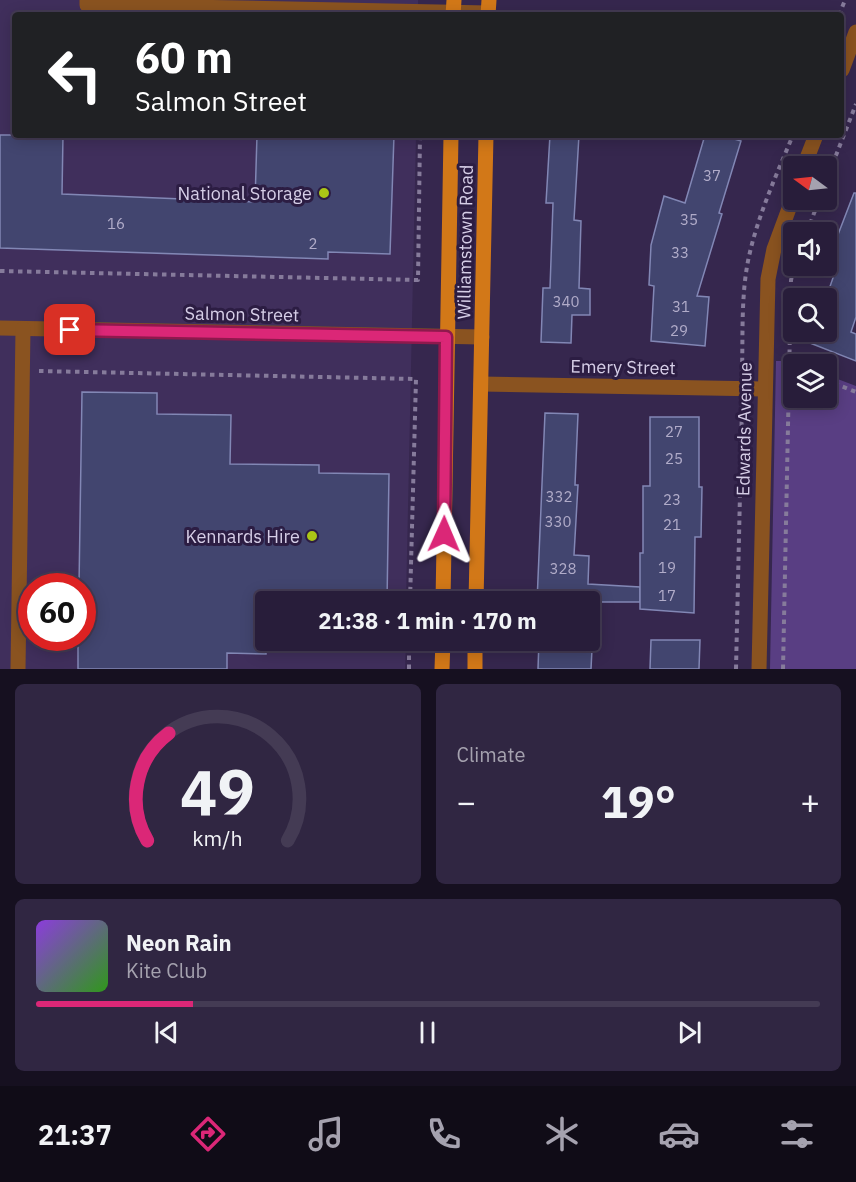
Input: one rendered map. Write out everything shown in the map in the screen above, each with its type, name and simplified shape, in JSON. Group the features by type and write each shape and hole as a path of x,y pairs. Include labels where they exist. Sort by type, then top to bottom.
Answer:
{"main road":[{"name":"Williamstown Road","path":"444,591 450,138"},
{"name":"Williamstown Road","path":"476,591 486,138"},
{"path":"442,651 442,669"},
{"path":"475,651 475,669"}],"street":[{"path":"87,0 87,5 488,9"},
{"path":"844,65 856,32"},
{"path":"808,156 815,138"},
{"name":"Edwards Avenue","path":"759,669 768,279 774,249 788,210"},
{"name":"Salmon Street","path":"0,328 482,337"},
{"path":"18,669 23,329"},
{"name":"Emery Street","path":"482,384 765,389"}],"path":[{"path":"844,135 856,104"},
{"path":"0,271 418,280 420,138"},
{"path":"836,156 843,138"},
{"path":"791,354 792,276"},
{"path":"23,371 416,379 410,591"},
{"path":"837,384 856,392"},
{"path":"783,669 790,408"},
{"path":"409,651 409,669"}],"shaded area":[{"path":"0,0 418,0 418,12 12,12 12,138 416,138 406,591 255,591 255,651 406,651 405,669 0,669"},
{"path":"776,361 783,361 783,408 837,408 837,379 856,386 856,669 770,669"}],"building":[{"path":"0,135 12,135 12,138 63,138 62,194 255,202 257,138 394,138 390,254 328,252 328,259 0,248"},
{"path":"550,138 579,138 574,220 581,221 579,288 590,289 590,315 572,315 571,343 541,342 543,288 550,288 553,203 546,203"},
{"path":"704,138 731,138 741,141 697,296 709,297 705,346 651,341 654,286 649,285 651,245 664,196 685,203"},
{"path":"854,193 856,193 856,317 851,332 856,334 856,361 810,343 837,342 837,288 829,288 834,276 837,276 837,237"},
{"path":"82,392 157,393 157,414 231,415 230,464 319,465 319,473 389,474 387,591 255,591 255,651 266,651 266,654 227,653 227,669 78,669 78,651 96,651 96,573 79,573"},
{"path":"545,413 578,414 575,485 578,485 574,555 589,556 588,584 640,587 640,602 600,602 600,591 537,591"},
{"path":"650,417 699,417 699,487 702,487 701,537 695,537 694,613 640,609 643,486 650,486"},
{"path":"651,640 700,640 699,669 650,669"},
{"path":"539,651 592,651 591,669 538,669"}],"place":[{"name":"National Storage","path":"324,193"},
{"name":"Kennards Hire","path":"312,536"}],"route":[{"path":"70,330 446,337 444,534"}]}
